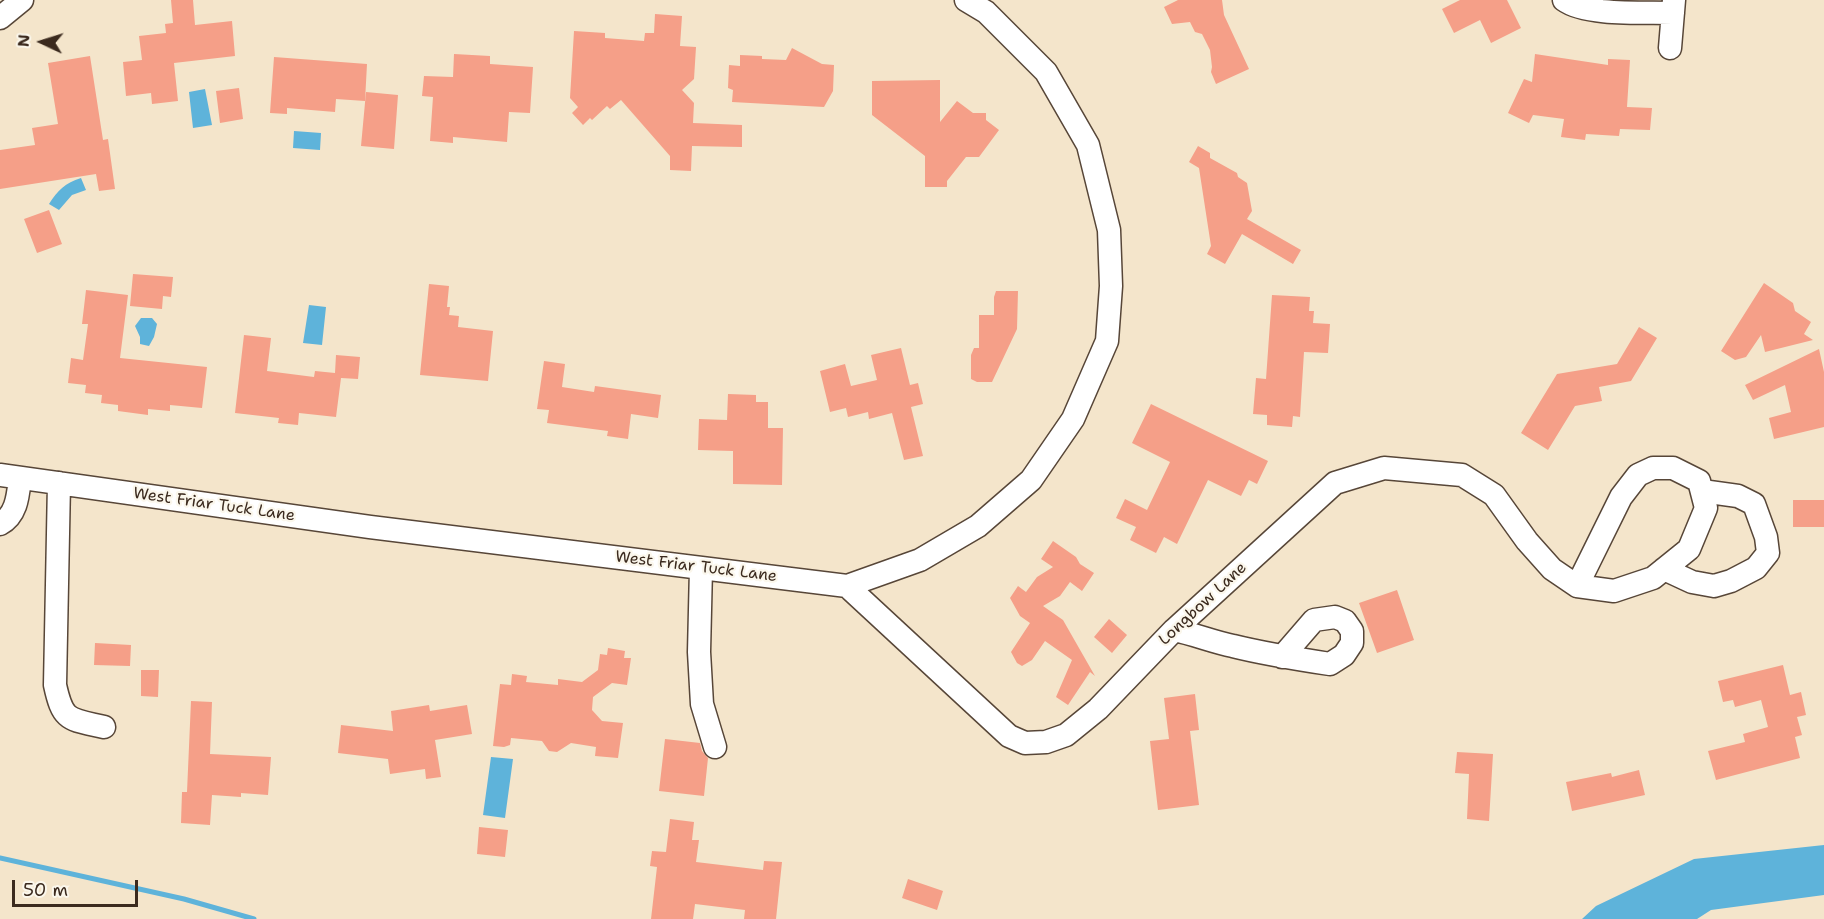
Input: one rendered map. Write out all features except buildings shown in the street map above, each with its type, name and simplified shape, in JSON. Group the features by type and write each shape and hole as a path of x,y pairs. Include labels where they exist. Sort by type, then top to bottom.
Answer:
{"street":[{"path":"0,18 22,0"},
{"name":"West Friar Tuck Lane","path":"10,476 370,526 847,586 920,560 978,526 1031,480 1073,419 1107,341 1111,286 1109,230 1088,145 1046,72 986,12 966,0"},
{"path":"1564,0 1593,10 1674,7 1670,48"},
{"name":"Longbow Lane","path":"847,586 1010,736 1025,743 1046,742 1066,735 1098,709 1174,630 1335,483 1384,468 1462,475 1494,495 1527,541 1552,569 1577,586 1614,591 1653,578 1689,549 1707,508 1702,491"},
{"path":"1577,586 1621,497 1638,475 1653,468 1673,468 1699,481 1702,491 1738,496 1754,504 1766,537 1768,553 1756,568 1731,581 1714,586 1692,582 1664,569"},
{"path":"0,524 7,520 16,504 10,476"},
{"path":"59,483 55,685 60,708 72,720 104,727"},
{"path":"700,568 699,652 702,704 715,747"},
{"path":"1174,630 1198,635 1229,646 1282,657"}],"water":[{"path":"205,89 212,125 193,128 189,92"},
{"path":"294,131 321,133 320,150 293,148"},
{"path":"81,178 86,190 72,195 59,210 49,204 62,188"},
{"path":"309,305 326,307 322,345 303,343"},
{"path":"141,318 152,318 157,324 149,346 140,344 140,337 135,326"},
{"path":"491,757 513,759 505,818 483,815"},
{"path":"1824,845 1824,895 1711,910 1697,919 1582,919 1596,906 1694,859"}],"waterway":[{"path":"0,858 184,899 254,919"}]}
